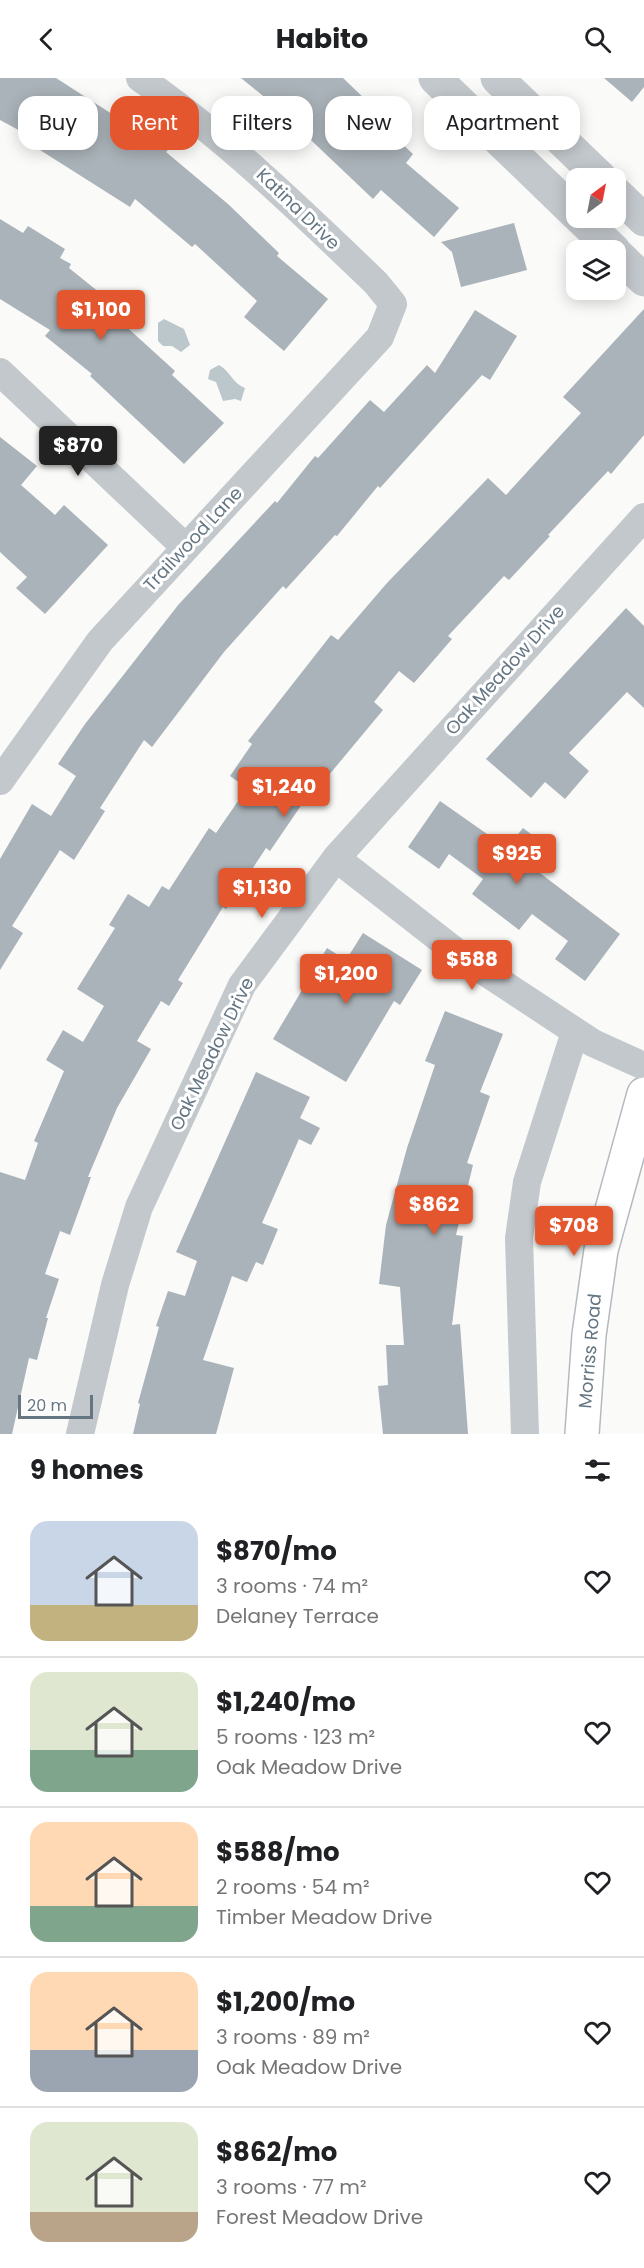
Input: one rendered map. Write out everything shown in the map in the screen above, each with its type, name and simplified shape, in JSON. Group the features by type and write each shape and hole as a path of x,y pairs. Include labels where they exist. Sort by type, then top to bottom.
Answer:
{"main road":[{"name":"Morriss Road","path":"582,1434 589,1335 601,1250 644,1094"}],"street":[{"name":"Katina Drive","path":"140,78 192,114 260,171 376,284 393,304"},
{"path":"497,78 591,168"},
{"path":"446,82 566,204"},
{"path":"626,203 644,220"},
{"path":"590,228 602,240"},
{"path":"626,263 644,280"},
{"name":"Trailwood Lane","path":"0,781 100,640 380,337 393,304"},
{"path":"0,372 186,548"},
{"name":"Oak Meadow Drive","path":"80,1434 115,1285 139,1207 242,985 336,858 644,518"},
{"path":"336,858 464,958 575,1032 644,1066"},
{"path":"525,1434 519,1238 527,1182 575,1032"}],"shaded area":[{"path":"164,319 184,329 190,345 181,352 172,346 163,346 158,341 158,323"},
{"path":"219,365 237,384 245,388 241,401 235,399 223,401 216,382 208,379 210,370"}],"building":[{"path":"0,78 56,78 84,96 18,96 18,130 0,120"},
{"path":"241,78 343,78 362,96 325,96 325,150 409,150 413,154 406,163 459,208 434,237 381,190 373,199 313,142 313,96 263,96"},
{"path":"604,78 644,78 644,87 632,102"},
{"path":"98,105 110,113 110,150 168,150 166,152 228,204 279,253 277,256 328,299 284,351 244,317 257,301 195,244 192,247 135,199 130,207 40,150 98,150"},
{"path":"0,219 23,233 28,226 65,249 60,258 71,264 69,268 126,314 120,321 175,371 172,375 224,423 184,464 90,376 92,374 45,336 50,330 0,299"},
{"path":"514,223 527,270 461,287 452,252 441,242"},
{"path":"644,309 644,435 611,474 608,471 509,580 504,576 448,636 452,639 414,683 399,671 374,702 383,710 314,793 311,791 270,851 266,848 226,909 223,907 178,980 183,983 169,1006 161,1001 137,1041 151,1049 117,1108 88,1177 91,1177 70,1235 60,1231 45,1274 59,1279 46,1318 48,1318 37,1360 29,1358 12,1434 0,1434 0,1172 25,1180 38,1143 34,1141 64,1071 46,1060 63,1030 83,1042 104,1006 77,989 115,928 109,925 128,894 149,907 162,886 169,890 209,828 216,833 247,788 230,776 252,744 248,741 331,635 338,640 387,583 488,478 506,495 581,413 563,397"},
{"path":"475,310 517,336 490,380 482,375 380,488 378,486 337,536 335,535 286,589 283,586 224,652 152,747 144,740 100,808 105,811 74,860 60,850 12,926 23,933 0,970 0,859 32,804 51,816 76,776 58,764 85,724 179,604 275,501 277,503 315,456 318,458 370,400 384,412 427,365 435,373"},
{"path":"0,437 37,466 21,485 55,515 64,505 108,545 45,614 16,588 27,577 0,552"},
{"path":"626,608 644,626 644,708 627,692 569,753 589,771 565,799 545,782 531,798 486,759"},
{"path":"440,801 507,848 523,828 552,850 536,870 620,934 585,981 555,959 568,941 532,914 519,930 472,894 483,879 449,854 439,869 408,847"},
{"path":"363,933 422,970 400,1005 394,1001 346,1082 273,1039 327,948 346,960"},
{"path":"445,1011 503,1034 480,1092 490,1096 467,1163 473,1165 456,1235 463,1236 452,1325 460,1324 468,1434 383,1434 378,1386 388,1385 386,1345 404,1345 400,1287 379,1284 386,1225 407,1148 435,1065 425,1061"},
{"path":"256,1072 310,1097 300,1118 320,1128 311,1145 299,1139 262,1223 278,1229 263,1265 256,1262 247,1282 232,1276 203,1360 234,1368 216,1434 133,1434 140,1404 138,1403 159,1327 156,1326 168,1291 185,1296 197,1261 176,1252"}]}
